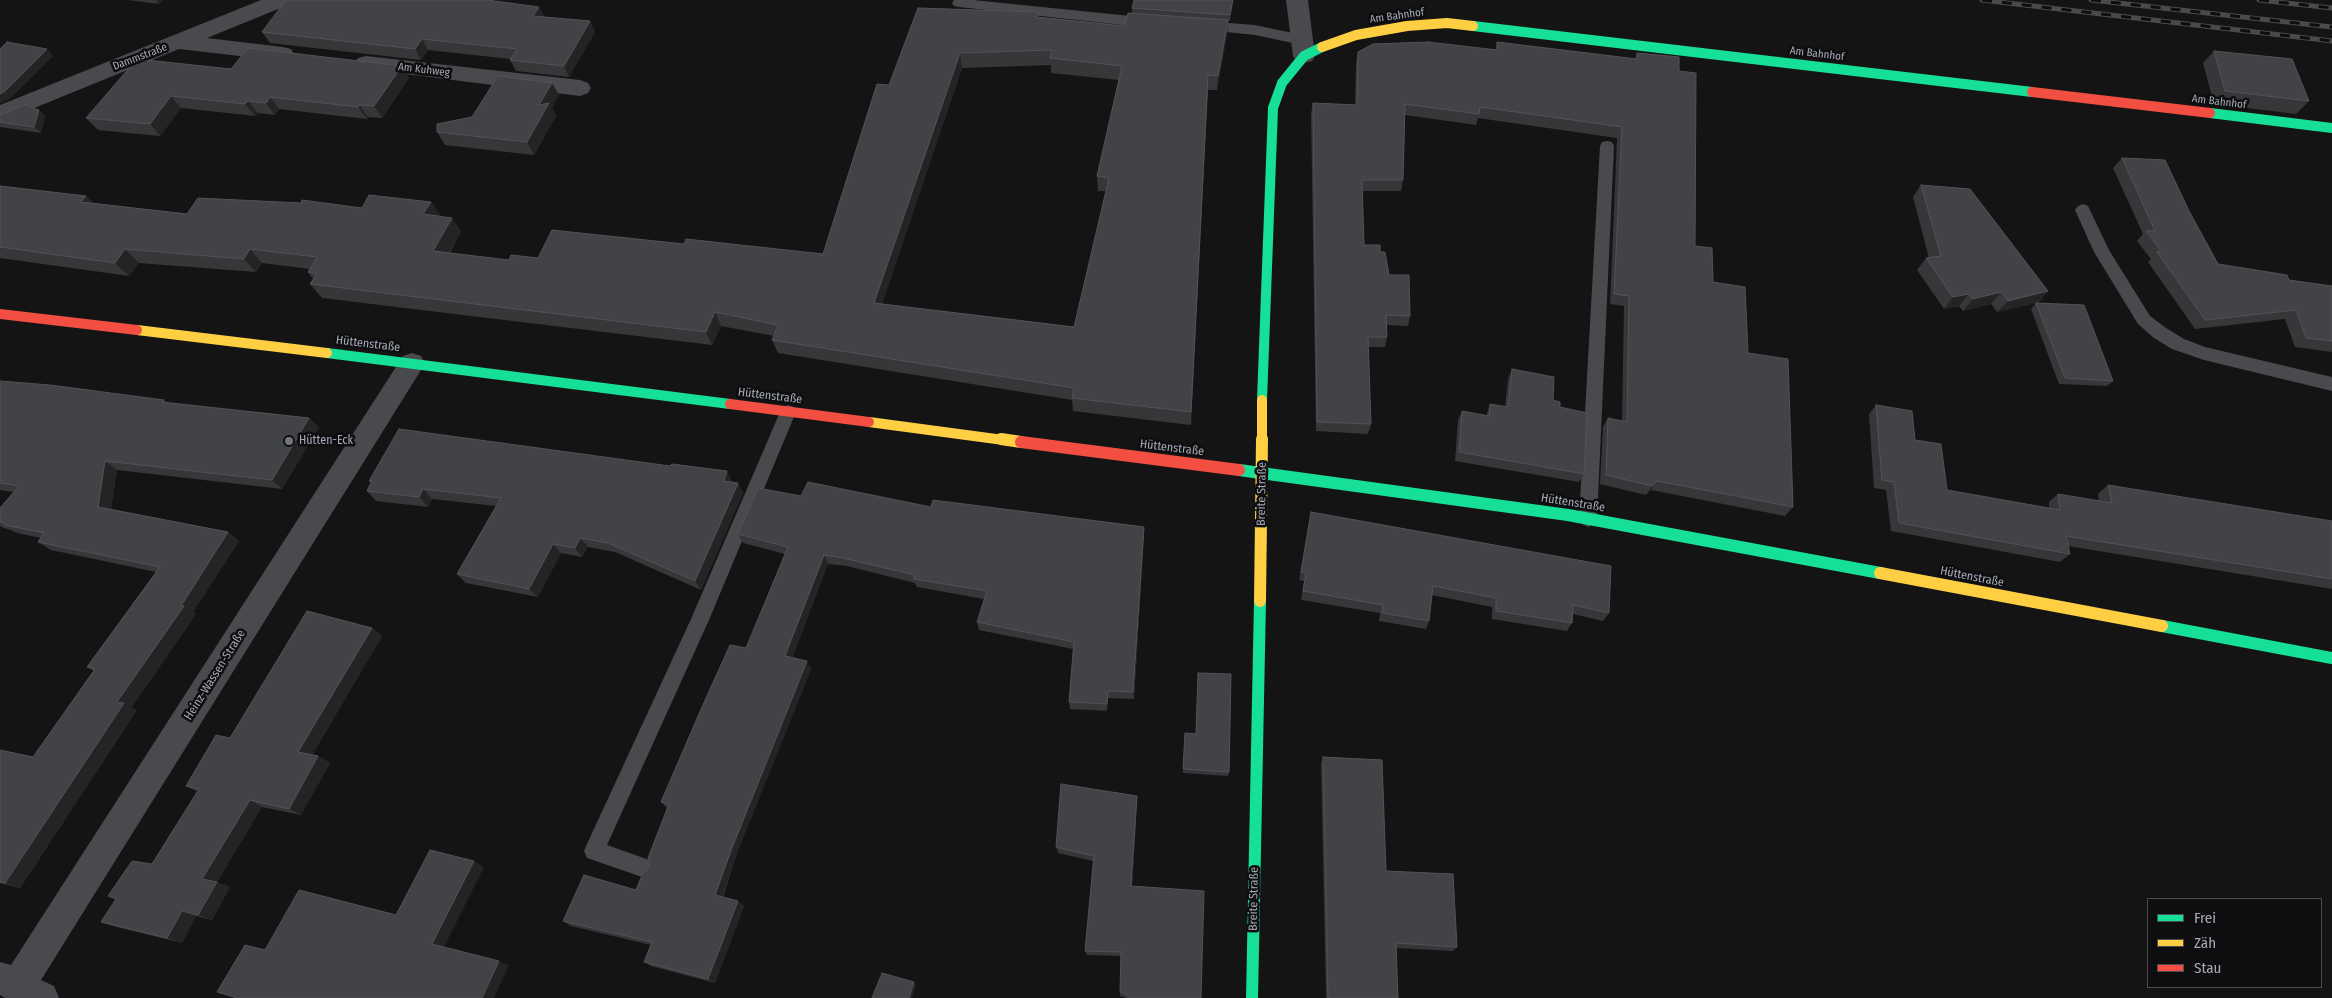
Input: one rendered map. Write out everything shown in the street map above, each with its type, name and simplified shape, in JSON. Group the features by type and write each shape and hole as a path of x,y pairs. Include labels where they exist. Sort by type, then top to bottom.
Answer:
{"street":[{"name":"Dammstraße","path":"0,114 281,0"},
{"path":"1297,0 1303,48"},
{"name":"Am Bahnhof","path":"1303,48 1356,35 1408,26 1447,22 2332,128"},
{"path":"178,42 305,56"},
{"name":"Breite Straße","path":"1252,998 1263,473 1262,373 1273,108 1282,83 1303,48"},
{"name":"Am Kuhweg","path":"342,60 580,88"},
{"name":"Hüttenstraße","path":"0,314 412,363 1263,473 1588,519 2332,658"},
{"name":"Heinz-Wassen-Straße","path":"20,988 412,363"}],"lane":[{"path":"959,3 1160,23"},
{"path":"1188,25 1255,30 1303,48"},
{"path":"1588,519 1607,146"},
{"path":"2083,210 2102,252 2144,320 2160,333 2178,344 2204,353 2332,384"},
{"path":"645,868 594,850 700,620 788,412"}],"building":[{"path":"286,0 487,0 539,7 533,16 590,21 564,66 510,60 517,49 422,39 415,49 262,32"},
{"path":"1134,0 1233,0 1230,15 1132,8"},
{"path":"918,8 1038,12 1037,17 1125,26 1128,13 1228,20 1218,76 1208,75 1191,412 1072,398 1074,388 772,340 778,325 715,312 706,332 310,284 317,274 308,272 317,257 250,249 244,259 125,249 115,263 0,247 0,186 86,196 81,202 187,214 198,198 301,203 302,200 362,208 369,195 431,202 423,214 452,218 433,251 509,260 511,255 538,258 552,230 684,244 686,239 823,254 877,84 889,85","holes":["1052,50 1050,58 1122,66 1097,176 1109,178 1074,327 874,303 960,53"]},
{"path":"7,42 47,49 0,94 0,49"},
{"path":"1428,42 1497,50 1497,42 1637,59 1637,53 1679,57 1679,71 1696,73 1695,246 1712,248 1713,282 1745,287 1748,353 1788,359 1793,507 1657,481 1652,486 1606,475 1608,418 1627,422 1629,296 1614,294 1622,127 1480,107 1479,114 1405,104 1403,180 1362,180 1364,245 1380,245 1380,252 1385,252 1389,275 1409,275 1410,316 1386,315 1387,337 1368,337 1371,424 1317,422 1313,103 1357,105 1358,52 1373,44"},
{"path":"248,48 402,66 374,106 359,105 358,107 270,97 266,103 248,101 245,104 171,96 150,124 86,118 137,59 231,69"},
{"path":"2214,51 2292,59 2309,101 2225,91"},
{"path":"498,76 552,83 539,105 549,103 527,142 437,132 437,124 472,117"},
{"path":"25,105 39,110 34,127 0,122 0,115"},
{"path":"2122,158 2165,160 2189,211 2218,264 2287,275 2289,280 2332,286 2332,341 2306,338 2296,310 2205,320 2157,252 2161,251 2146,231 2155,231"},
{"path":"1921,185 1970,189 2048,291 2008,301 2001,292 1973,299 1969,294 1953,297 1926,258 1941,256"},
{"path":"2036,303 2084,305 2113,381 2065,378"},
{"path":"1512,369 1554,377 1553,400 1560,402 1560,407 1587,413 1584,474 1459,452 1462,411 1489,416 1490,404 1508,407"},
{"path":"0,381 50,385 164,400 162,402 309,418 272,480 105,461 98,507 228,532 181,606 184,606 117,702 124,703 5,883 0,882 0,750 33,757 95,669 87,667 160,567 38,542 44,533 4,525 5,523 0,522 0,508 19,486 0,483"},
{"path":"1876,405 1912,411 1915,440 1941,444 1947,490 2060,510 2058,494 2112,503 2108,485 2332,521 2332,579 2066,536 2070,554 1899,523 1894,482 1882,480"},
{"path":"399,429 670,466 672,464 727,471 724,481 738,483 695,581 608,543 580,538 575,548 553,544 529,589 457,574 501,498 423,489 419,497 367,491 372,481 369,481"},
{"path":"808,482 931,507 933,500 1144,527 1133,692 1108,691 1107,704 1069,702 1074,642 977,622 987,591 914,579 915,575 824,555 785,656 807,661 715,895 738,901 708,979 644,962 652,942 563,921 584,875 636,890 643,873 647,870 650,863 648,858 669,804 661,802 702,707 730,645 746,648 788,547 738,534 758,488 801,496"},
{"path":"1311,512 1611,566 1609,613 1573,605 1572,623 1496,611 1496,598 1433,586 1429,621 1382,613 1383,605 1303,591 1306,573 1301,572"},
{"path":"307,611 372,628 298,752 318,756 289,809 250,800 202,879 217,882 198,915 182,911 167,938 101,922 116,899 108,896 132,861 152,864 199,789 186,786 216,735 230,738"},
{"path":"1198,673 1231,674 1229,772 1183,769 1185,733 1196,734"},
{"path":"1323,757 1382,760 1386,871 1453,874 1457,947 1396,943 1398,998 1328,998"},
{"path":"1061,784 1137,796 1131,886 1204,891 1201,998 1128,998 1128,995 1120,992 1121,952 1085,951 1094,856 1056,847"},
{"path":"430,850 474,861 432,944 499,961 482,998 237,998 217,992 245,945 265,950 299,890 396,915"},
{"path":"882,973 914,982 909,998 872,998"}],"railway":[{"path":"1982,0 2332,41"},
{"path":"2091,0 2332,27"},
{"path":"2259,0 2332,8"}],"traffic: fast":[{"path":"1473,26 2032,92"},
{"path":"1262,400 1273,108 1282,83 1304,56 1322,47"},
{"path":"2210,113 2332,128"},
{"path":"327,353 730,404"},
{"path":"1239,470 1568,515 1880,573"},
{"path":"1252,998 1260,601"},
{"path":"2162,626 2332,658"}],"traffic: slow":[{"path":"1322,47 1356,35 1407,26 1447,23 1473,26"},
{"path":"137,330 327,353"},
{"path":"1260,601 1262,400"},
{"path":"869,422 1021,442"},
{"path":"1880,573 2162,626"}],"traffic: jam":[{"path":"2032,92 2210,113"},
{"path":"0,314 137,330"},
{"path":"730,404 869,422"},
{"path":"1021,442 1239,470"}],"place":[{"name":"Hütten-Eck","path":"289,441"}]}
